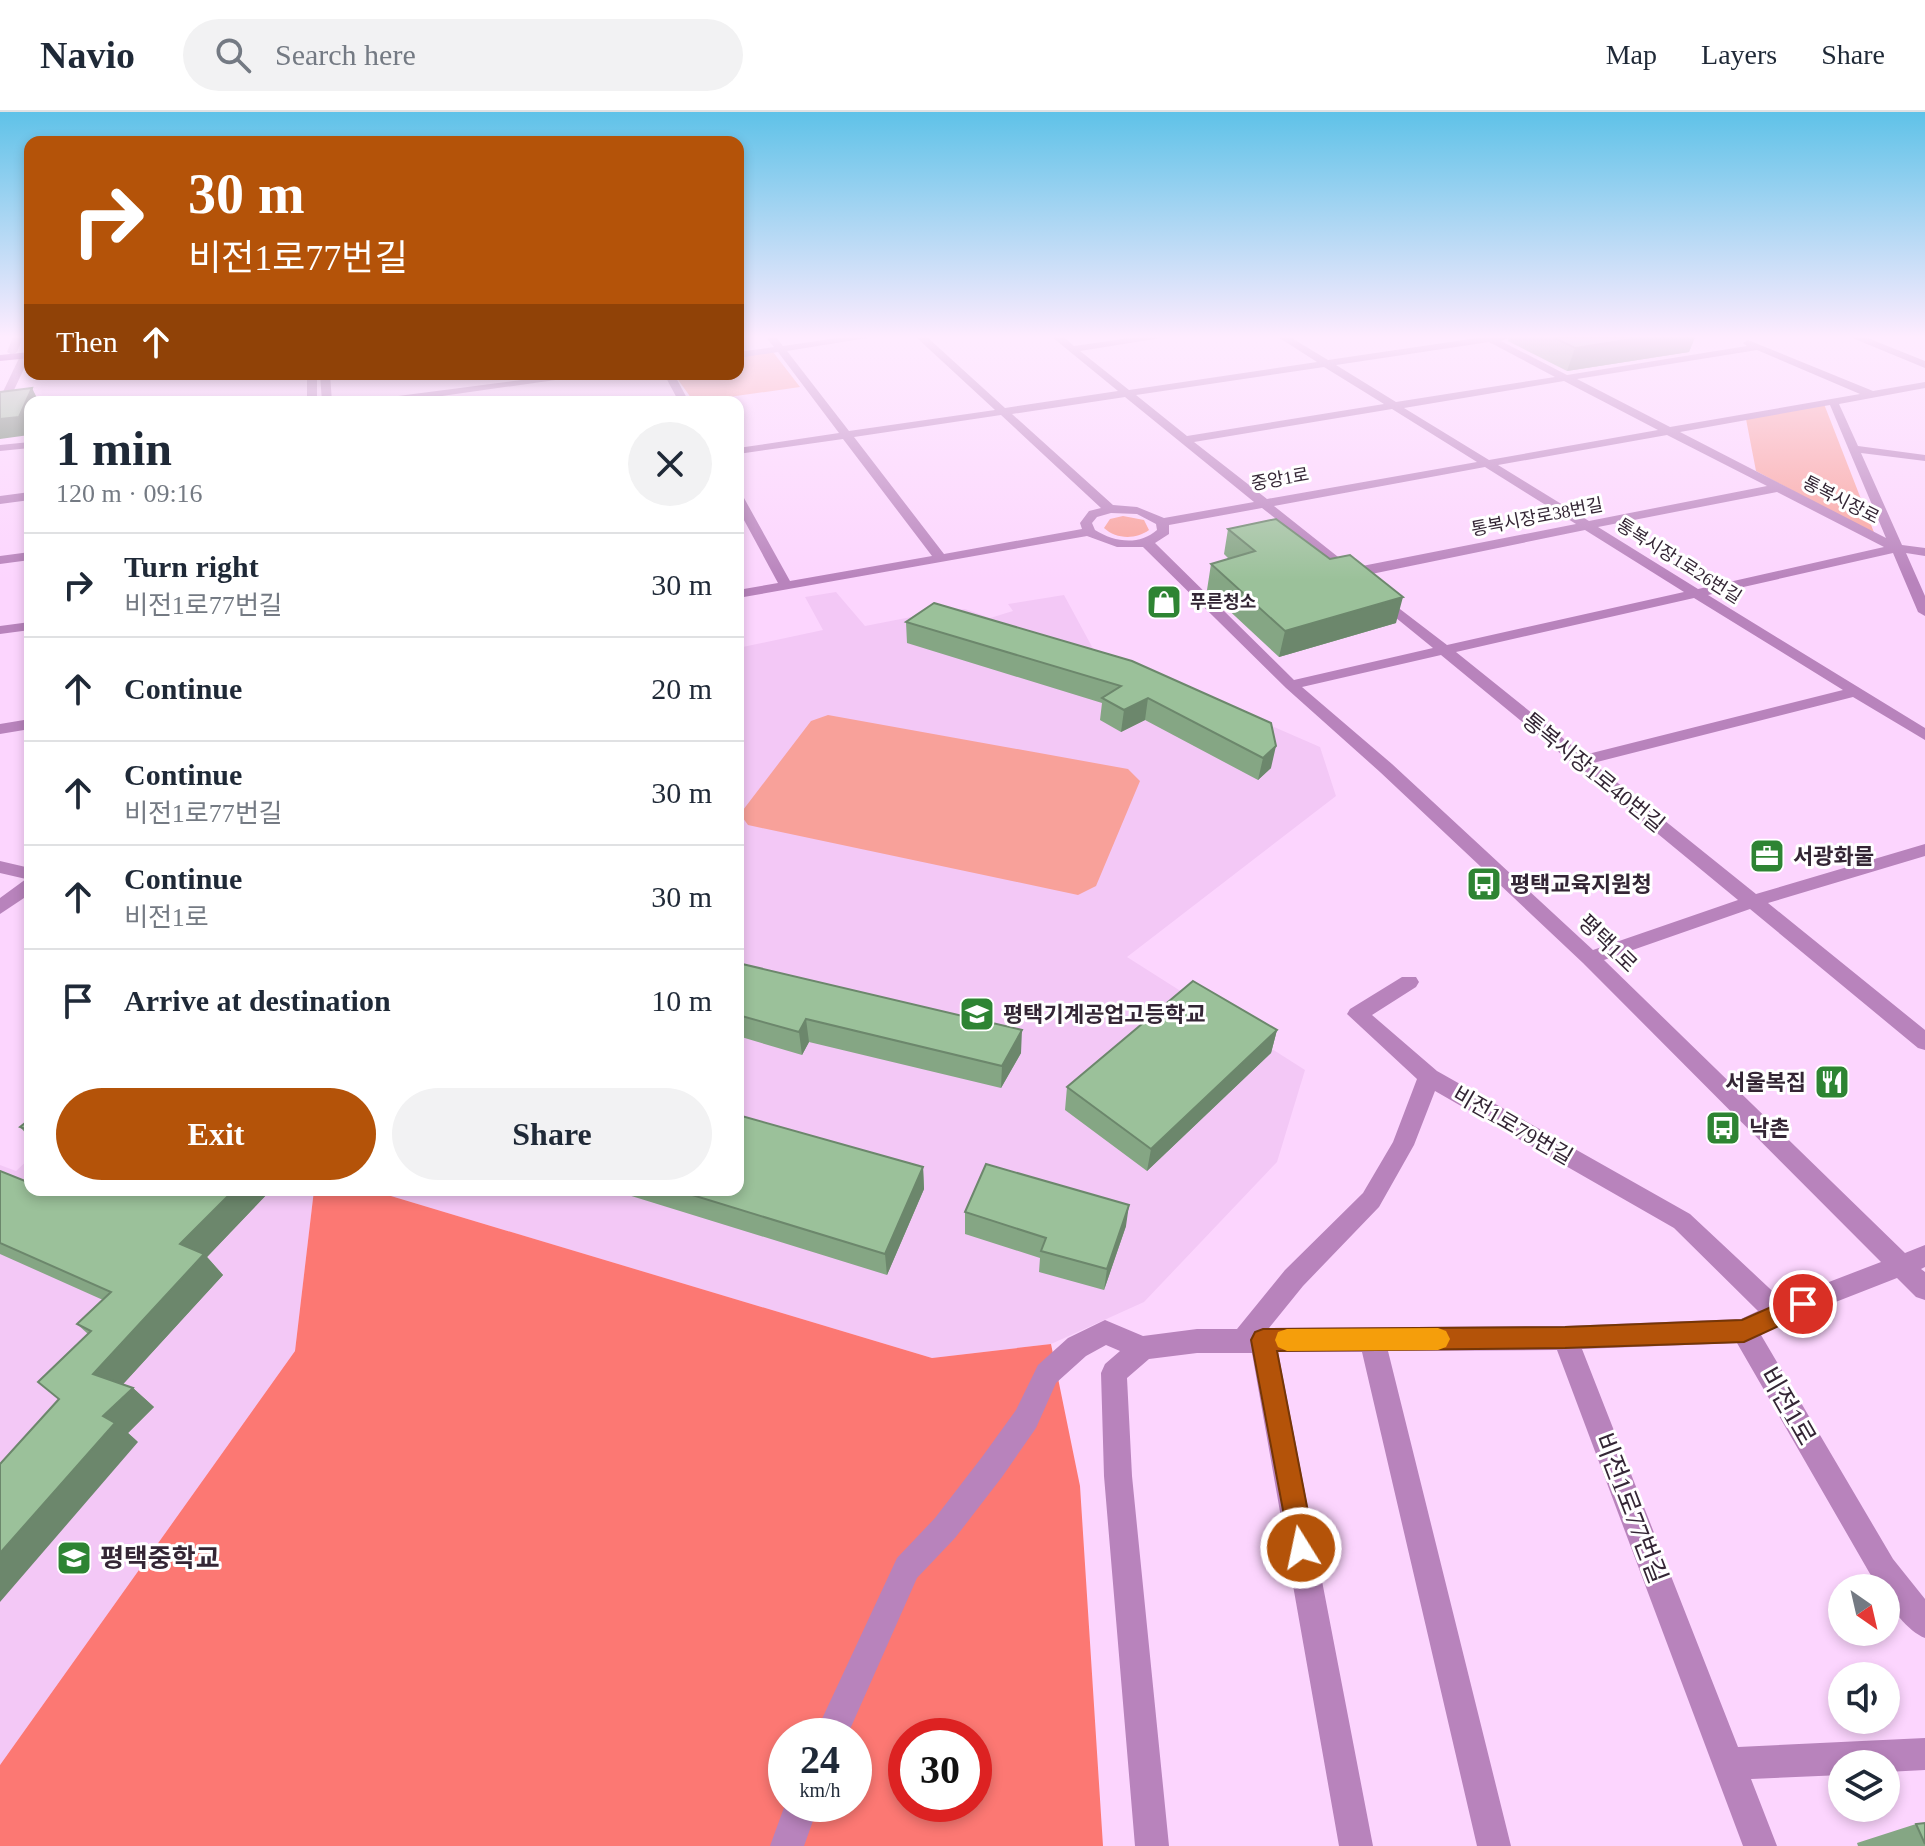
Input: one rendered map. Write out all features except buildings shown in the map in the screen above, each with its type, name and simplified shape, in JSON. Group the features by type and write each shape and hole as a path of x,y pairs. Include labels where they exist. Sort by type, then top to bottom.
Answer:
{"street":[{"path":"835,418 941,559"},
{"path":"744,450 969,418"},
{"path":"1008,418 1110,509"},
{"name":"통복시장1로40번길","path":"1156,418 1350,572 1925,1042"},
{"path":"1184,440 1323,418"},
{"name":"통복시장1로26번길","path":"1410,418 1925,735"},
{"name":"통복시장로","path":"1642,418 1896,548 1925,552"},
{"name":"중앙1로","path":"1162,522 1739,418"},
{"path":"1839,418 1925,612"},
{"path":"0,448 24,446"},
{"path":"1851,448 1925,458"},
{"name":"통복시장로38번길","path":"1350,572 1778,488"},
{"path":"0,500 24,497"},
{"path":"744,509 786,586"},
{"path":"744,593 1089,532 1114,543 1146,542 1160,536 1164,526 1140,511 1110,509 1088,518 1086,528 1089,532"},
{"name":"평택1로","path":"1146,542 1291,685 1386,768 1914,1262 1925,1289"},
{"path":"1291,685 1896,548"},
{"path":"0,560 24,557"},
{"path":"0,630 24,627"},
{"path":"1581,761 1855,692"},
{"path":"0,729 24,725"},
{"path":"1590,958 1754,901 1925,850"},
{"path":"0,867 24,873"},
{"path":"0,908 24,889"},
{"path":"1409,982 1357,1014 1429,1077"},
{"name":"비전1로79번길","path":"1254,1340 1294,1278 1371,1200 1403,1145 1429,1077 1682,1221 1778,1313"},
{"path":"838,1718 907,1568 945,1528 992,1467 1026,1419 1047,1374 1077,1347 1105,1332 1143,1348 1197,1341 1565,1338 1744,1331 1778,1313 1914,1262"},
{"name":"비전1로","path":"1744,1331 1883,1569 1925,1623"},
{"name":"비전1로77번길","path":"1565,1338 1760,1846"},
{"path":"1254,1340 1356,1846"},
{"path":"1372,1340 1494,1846"},
{"path":"1143,1348 1114,1373 1118,1476 1152,1846"},
{"path":"1729,1764 1925,1754"},
{"path":"787,1846 796,1822"}],"shaded area":[{"path":"1829,418 1875,535 1756,471 1746,419"},
{"path":"1123,516 1144,520 1149,530 1126,537 1104,528 1110,519"},
{"name":"평택기계공업고등학교","path":"836,592 865,626 965,609 990,618 1013,611 1008,604 1064,595 1097,656 1205,697 1320,747 1336,796 1127,957 1305,1070 1277,1162 1144,1302 1051,1344 932,1358 391,1196 744,1196 744,647 823,630 805,597"},
{"path":"828,715 1128,769 1140,781 1096,886 1078,895 748,825 744,820 744,809 811,721"},
{"name":"평택중학교","path":"24,1164 24,1196 313,1196 295,1351 0,1765 0,1165 16,1171"},
{"path":"313,1196 391,1196 932,1358 1051,1344 1080,1486 1103,1846 0,1846 0,1765 295,1351"}],"slow traffic":[{"path":"1287,1340 1438,1339"}],"place":[{"name":"푸른청소","path":"1164,602"},
{"name":"서광화물","path":"1767,856"},
{"name":"평택교육지원청","path":"1484,884"},
{"name":"평택기계공업고등학교","path":"977,1014"},
{"name":"서울복집","path":"1832,1082"},
{"name":"낙촌","path":"1723,1128"},
{"name":"평택중학교","path":"74,1558"}],"route":[{"path":"1301,1548 1263,1340 1565,1338 1744,1331 1803,1304"}]}
